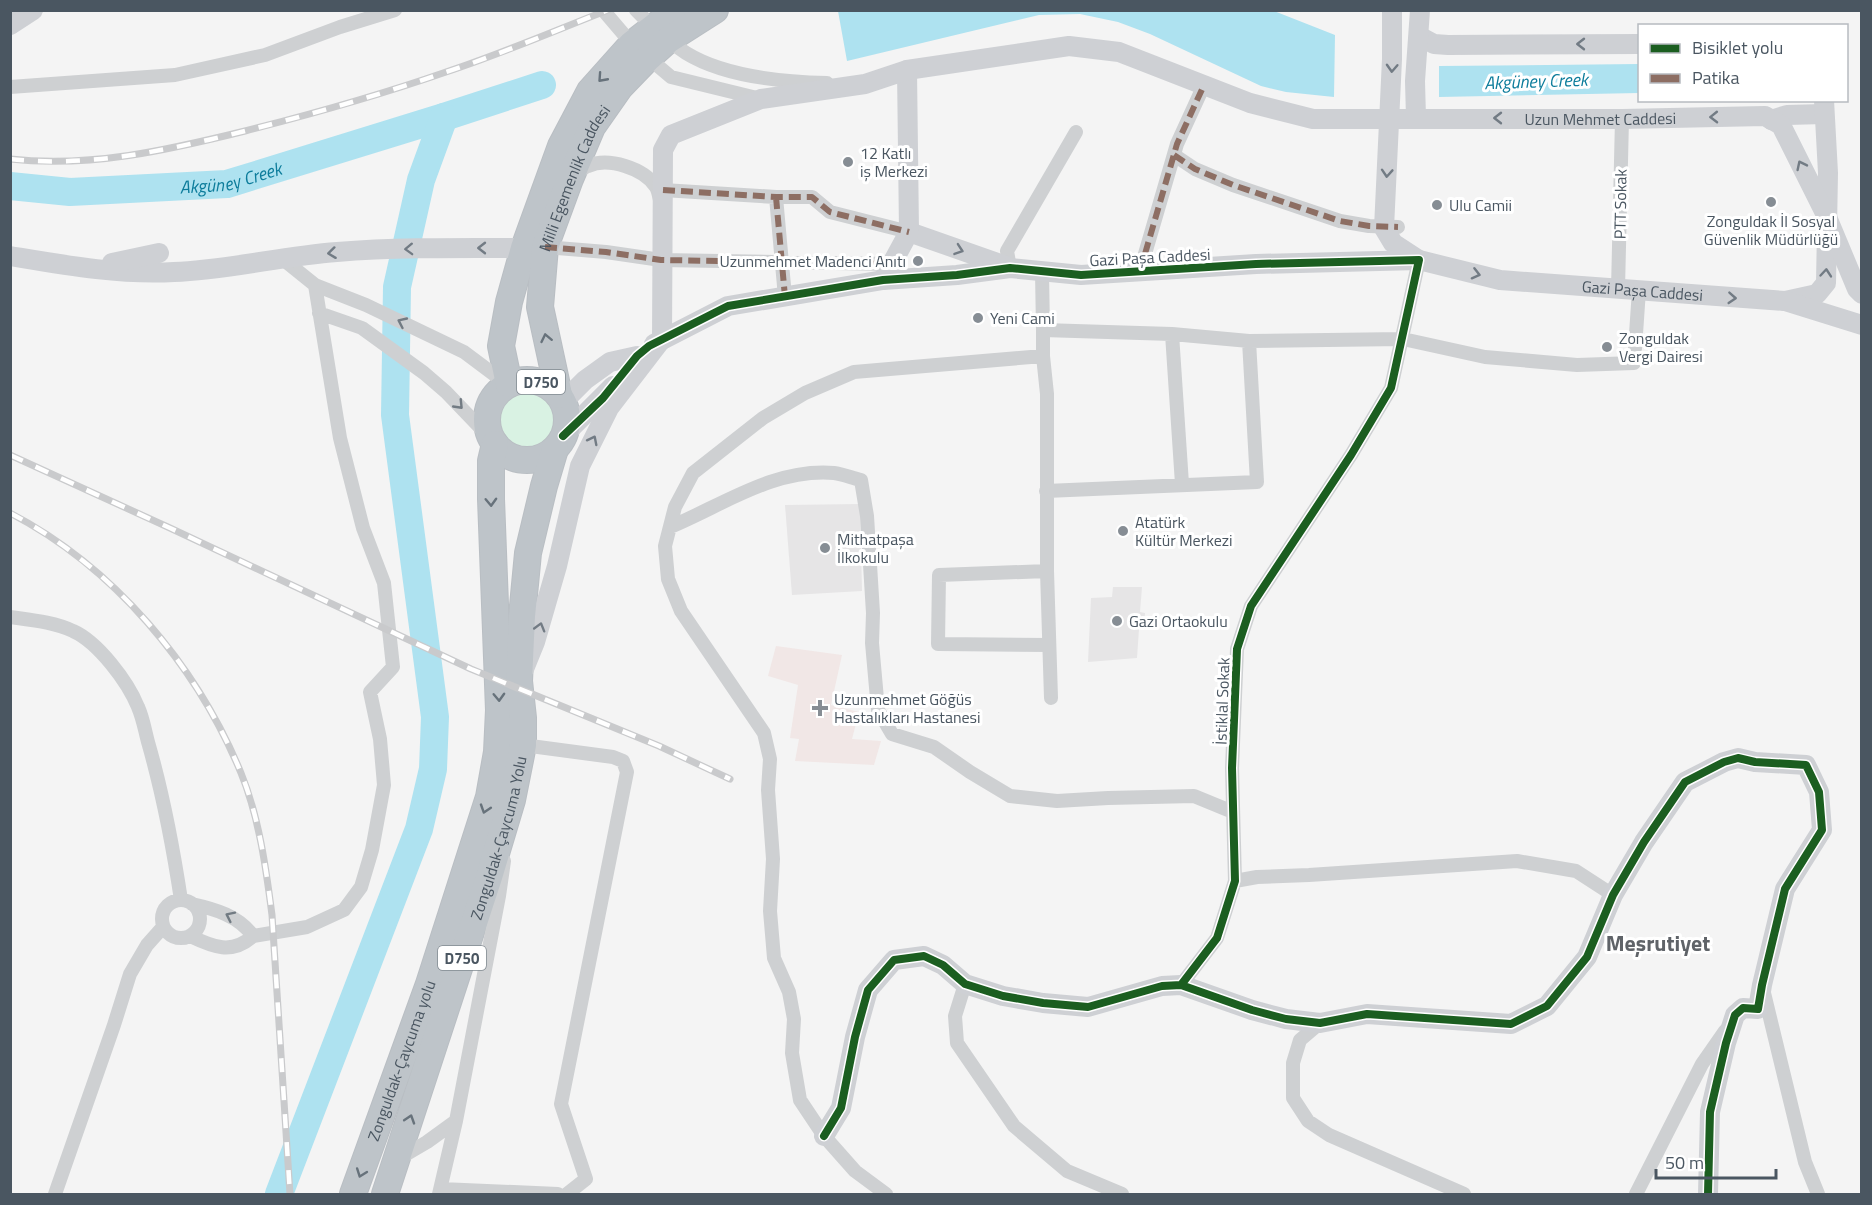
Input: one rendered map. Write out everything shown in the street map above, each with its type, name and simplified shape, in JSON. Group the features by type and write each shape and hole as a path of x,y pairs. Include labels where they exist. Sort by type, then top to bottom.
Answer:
{"highway":[{"name":"D750","path":"508,384 501,346 510,302 534,247 569,128 590,91 640,51 652,26 676,10"},
{"name":"D750","path":"652,26 715,10"},
{"name":"Milli Egemenlik Caddesi","path":"561,399 540,307 534,247 570,179 592,127 620,87 640,51"},
{"name":"D750","path":"493,442 488,429 488,410 498,392 508,384 521,380 534,380 546,384 561,399 567,417 566,430 559,442 544,486 528,552 519,681"},
{"path":"493,442 501,452 526,461 540,459 559,442"},
{"name":"Zonguldak-Çaycuma yolu","path":"353,1194 445,937 489,797 497,752 499,710 491,499 493,442"},
{"name":"Zonguldak-Çaycuma Yolu","path":"386,1194 512,800 523,745 519,681"}],"street":[{"path":"10,25 33,10"},
{"path":"10,87 175,75 265,55 340,27 395,10"},
{"path":"603,10 640,51 671,77 761,99"},
{"path":"1416,118 1415,81 1420,10"},
{"path":"1392,15 1389,118 1391,227 1393,243 1419,260"},
{"path":"652,26 687,54 715,66 774,80 865,84"},
{"path":"1419,36 1434,44 1449,45 1638,44"},
{"name":"Uzun Mehmet Caddesi","path":"662,339 663,150 671,135 761,99 865,84 907,70 1069,46 1119,52 1250,103 1313,119 1622,120 1765,116 1772,120 1824,107"},
{"path":"559,442 603,398 637,356 662,339 728,306 785,297 887,272 909,232 907,70"},
{"path":"1140,271 1174,155 1204,85"},
{"path":"1785,301 1817,294 1826,283 1828,173 1824,107"},
{"name":"PTT Sokak","path":"1618,289 1622,120"},
{"path":"1772,120 1781,125 1827,217 1857,289 1862,294"},
{"path":"570,179 587,166 600,163 618,165 645,177 656,187 662,198 812,197 830,212 909,232 1010,268 1007,251 1076,132"},
{"path":"1174,155 1195,169 1340,221 1391,227"},
{"path":"776,197 785,297"},
{"path":"10,256 118,271 174,272 335,252 534,247 606,252 661,260 783,261 887,272"},
{"path":"90,268 159,253"},
{"path":"284,260 315,285 366,305 464,352 508,384"},
{"name":"Gazi Paşa Caddesi","path":"887,272 957,275 1010,268 1081,274 1256,264 1419,260 1500,280 1785,301 1862,325"},
{"name":"İstiklal Sokak","path":"1181,985 1217,938 1224,908 1235,881 1232,768 1237,649 1251,606 1351,454 1391,388 1419,260"},
{"path":"1042,272 1043,356 1047,394 1047,571 1051,698"},
{"path":"253,936 246,925 235,918 212,908 186,902 169,904 162,915 163,927 178,938 190,936 208,944 230,948 243,945 253,936 307,927 344,910 361,887 372,850 384,786 380,739 370,692 393,667 384,583 363,528 340,438 315,285"},
{"path":"1043,330 1172,334 1249,341 1403,339 1485,357 1577,365 1634,363 1639,290"},
{"path":"319,313 362,328 424,373 446,392 493,442"},
{"path":"1172,334 1182,484"},
{"path":"519,681 536,642 557,566 580,466 609,408 662,339"},
{"path":"1046,491 1257,482 1249,341"},
{"path":"561,399 610,362 637,356"},
{"path":"886,1194 855,1171 824,1136 800,1100 792,1053 794,1019 789,992 774,958 770,911 773,859 768,790 770,759 764,733 681,611 668,579 665,546 675,507 693,473 773,411 826,383 854,372 1043,356"},
{"path":"670,527 780,477 813,472 837,473 861,480 867,516 873,613 872,643 878,710 892,734 934,747 1010,796 1057,801 1194,796 1233,812"},
{"path":"1047,571 939,575 938,644 1048,645"},
{"path":"10,617 43,622 74,631 96,646 127,687 138,707 156,769 186,902 197,909 200,920 198,927 190,936"},
{"path":"523,745 613,757 623,761 627,772 561,1104 586,1179 567,1194"},
{"path":"824,1136 841,1108 855,1037 868,990 894,960 924,956 943,965 965,984 1023,999 1088,1007 1162,986 1181,985 1252,1010 1286,1019 1320,1023 1367,1014 1510,1024 1547,1006 1587,957 1613,895 1644,842 1685,782 1724,762 1738,758 1755,762 1806,765 1819,792 1822,830 1785,889 1758,1009 1743,1008 1702,1064 1636,1194"},
{"path":"512,800 499,896 456,1121 440,1192 558,1194"},
{"path":"1235,881 1257,877 1517,861 1576,872 1613,895"},
{"path":"55,1194 130,974 147,945 163,927"},
{"path":"965,984 956,1016 957,1042 1014,1126 1067,1171 1122,1194"},
{"path":"1762,985 1805,1162 1818,1194"},
{"path":"1708,1194 1710,1112 1726,1043 1736,1015"},
{"path":"1320,1023 1300,1041 1293,1064 1293,1098 1308,1121 1329,1136 1464,1194"},
{"path":"397,1160 456,1121"}],"shaded area":[{"name":"Mithatpaşa İlkokulu","path":"860,504 862,591 792,595 785,505"},
{"name":"Gazi Ortaokulu","path":"1113,587 1142,587 1140,612 1145,613 1144,629 1139,629 1137,658 1088,662 1091,598 1112,597"},
{"name":"Uzunmehmet Göğüs Hastalıkları Hastanesi","path":"776,646 842,655 831,705 859,712 852,739 881,741 874,765 795,761 799,739 790,738 798,685 768,676"}],"green space":[{"path":"534,384 553,394 561,406 563,420 561,434 553,446 541,454 520,456 501,446 493,434 491,413 501,394 513,386"}],"water":[{"path":"838,11 1274,11 1335,35 1334,97 1286,92 1261,86 1150,34 1118,22 1080,14 1039,15 847,61"},
{"path":"1638,64 1638,93 1439,97 1439,66"}],"waterway":[{"name":"Akgüney Creek","path":"10,186 70,192 227,184 542,85"},
{"path":"279,1194 419,829 433,769 435,717 395,415 397,287 421,180 444,117"}],"railway":[{"path":"10,159 70,161 129,156 245,131 346,104 421,80 487,58 608,10"},
{"path":"10,455 471,669 659,746 730,779"},
{"path":"10,513 48,535 84,561 148,623 176,658 201,695 223,733 241,773 257,825 272,915 290,1194"}],"marked path":[{"path":"1140,271 1177,144 1204,85"},
{"path":"1174,155 1195,169 1233,185 1340,221 1369,226 1398,227"},
{"path":"663,190 812,197 830,212 909,232"},
{"path":"776,197 785,297"},
{"path":"545,247 606,252 661,260 892,264"}],"cycle path":[{"path":"563,436 603,398 637,356 649,346 728,306 883,280 957,275 1010,268 1081,275 1256,264 1419,260 1391,388 1351,455 1251,606 1237,649 1232,768 1235,881 1217,938 1181,985"},
{"path":"824,1136 841,1108 855,1037 868,990 894,960 924,956 943,965 965,984 1003,996 1043,1003 1088,1007 1162,986 1181,985 1252,1010 1286,1019 1320,1023 1367,1014 1511,1024 1547,1006 1587,957 1613,895 1644,842 1685,782 1724,762 1738,758 1755,762 1806,765 1819,792 1822,830 1785,889 1758,1009 1743,1008 1735,1015 1726,1043 1710,1112 1708,1194"}],"place":[{"name":"12 Katlı iş Merkezi","path":"848,162"},
{"name":"Zonguldak İl Sosyal Güvenlik Müdürlüğü","path":"1771,202"},
{"name":"Ulu Camii","path":"1437,205"},
{"name":"Uzunmehmet Madenci Anıtı","path":"918,261"},
{"name":"Yeni Cami","path":"978,318"},
{"name":"Zonguldak Vergi Dairesi","path":"1607,347"},
{"name":"Atatürk Kültür Merkezi","path":"1123,531"},
{"name":"Mithatpaşa İlkokulu","path":"825,548"},
{"name":"Gazi Ortaokulu","path":"1117,621"},
{"name":"Uzunmehmet Göğüs Hastalıkları Hastanesi","path":"820,708"}],"district":[{"name":"Meşrutiyet","path":"1658,943"}]}
